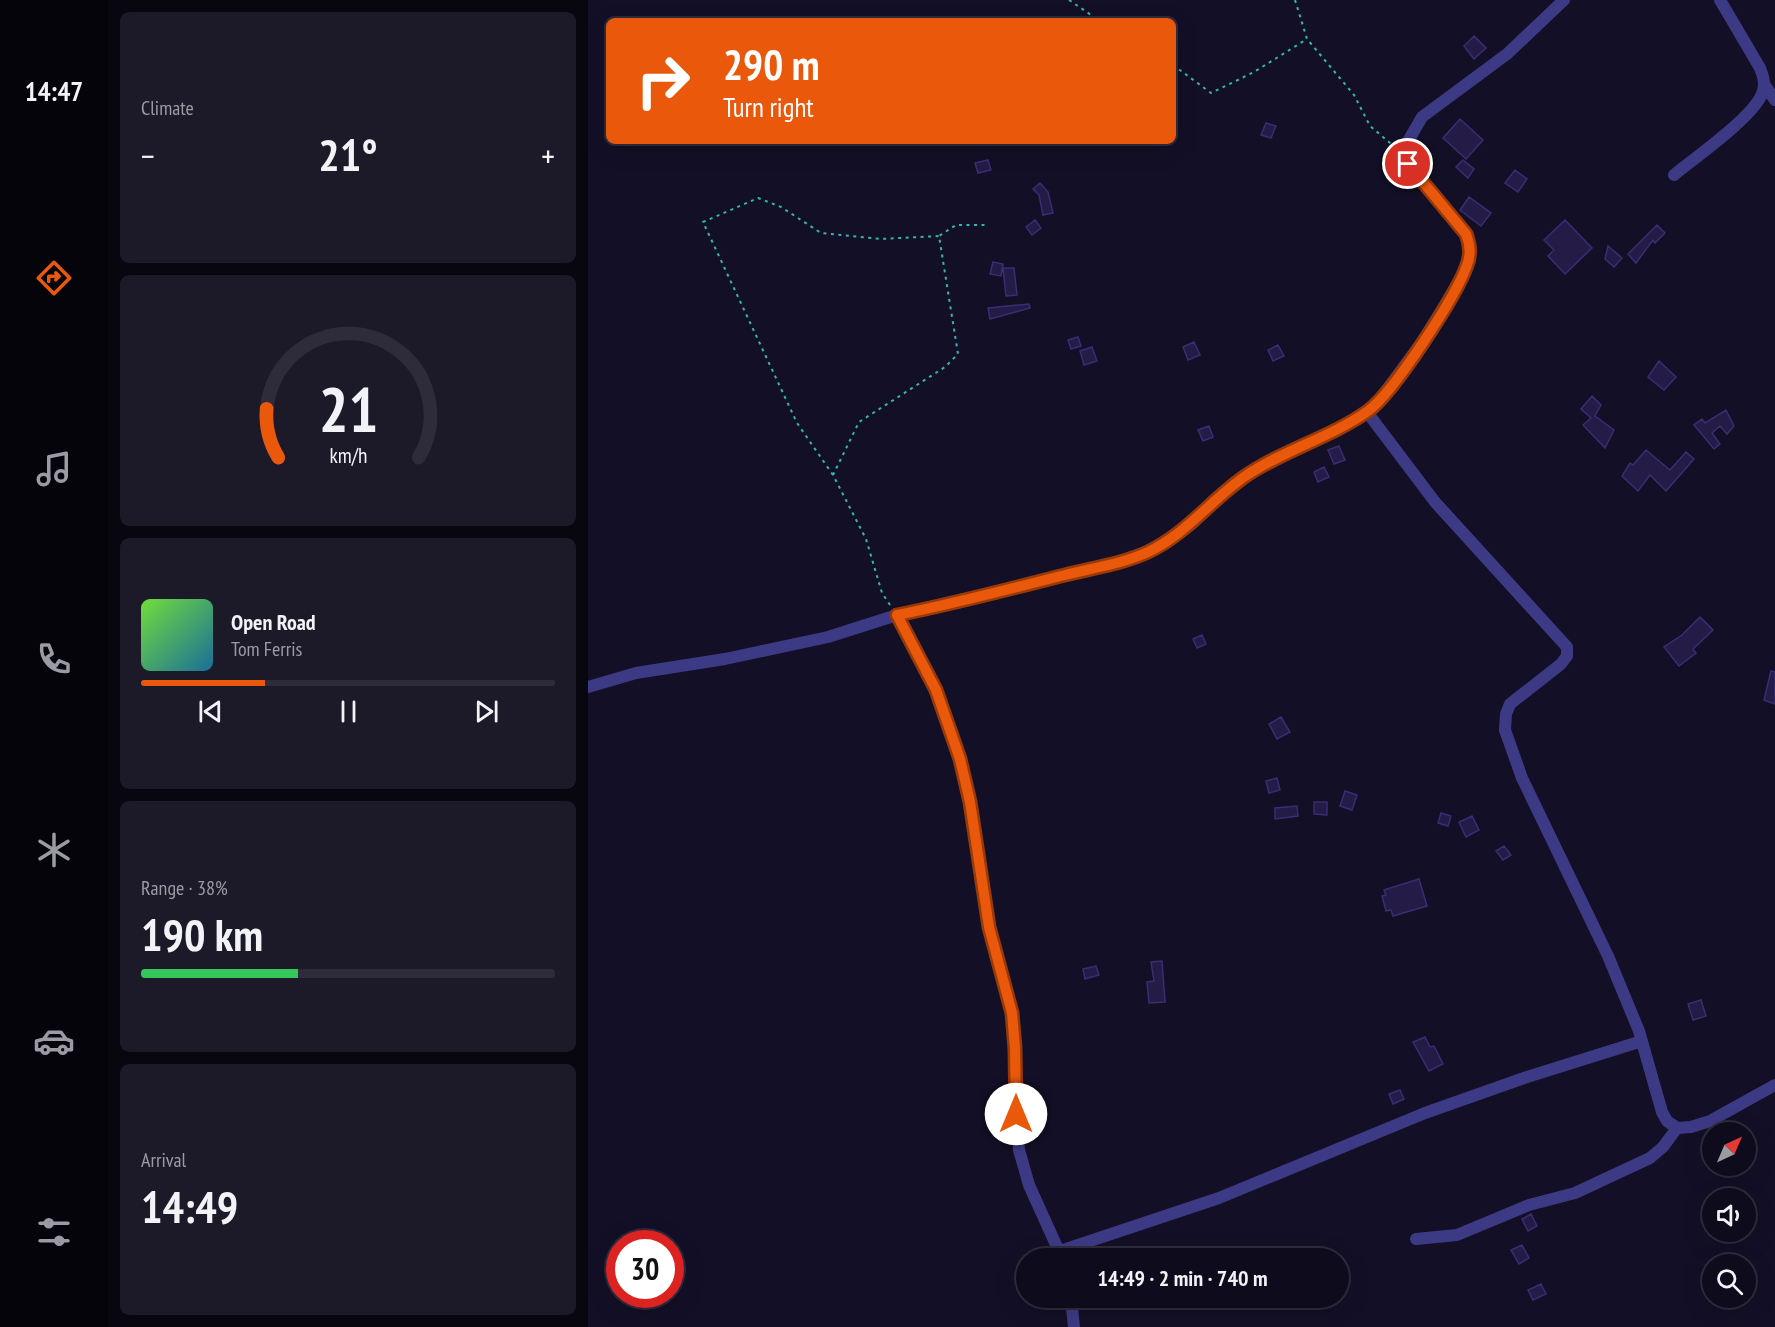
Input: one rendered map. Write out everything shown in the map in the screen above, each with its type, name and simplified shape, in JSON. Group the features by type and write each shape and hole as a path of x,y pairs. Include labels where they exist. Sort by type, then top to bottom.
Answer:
{"street":[{"path":"588,687 647,671 776,650 828,638 897,615 1105,566 1146,552 1173,538 1193,523 1235,483 1263,464 1344,426 1367,412 1388,391 1422,342 1449,301 1468,263 1469,245 1466,234 1414,173 1406,156 1409,136 1422,117 1508,54 1564,0"},
{"path":"1720,0 1760,68 1764,84 1775,100"},
{"path":"1674,176 1756,104 1764,84"},
{"path":"1367,412 1436,502 1567,648 1567,656 1561,664 1510,704 1506,714 1506,730 1526,788 1600,938 1642,1041 1662,1112 1667,1121 1677,1128 1691,1127 1710,1121 1775,1085"},
{"path":"897,615 932,681 956,744 970,802 989,927 1012,1013 1019,1150 1029,1185 1058,1248"},
{"path":"1080,1248 1219,1198 1425,1113 1527,1077 1642,1041"},
{"path":"1416,1239 1457,1235 1529,1205 1585,1189 1650,1158 1663,1147 1677,1128"},
{"path":"1072,1308 1074,1327"}],"path":[{"path":"1069,0 1096,18"},
{"path":"1295,0 1306,39 1354,95 1370,126 1406,156"},
{"path":"1176,67 1211,93 1254,72 1306,39"},
{"path":"897,615 882,593 866,538 833,475 797,423 703,222 758,198 781,207 821,233 880,239 939,236 956,225 986,225"},
{"path":"833,475 859,422 945,367 958,354 939,236"}],"building":[{"path":"1474,36 1486,48 1474,59 1464,46"},
{"path":"1460,119 1483,140 1466,159 1443,138"},
{"path":"1266,123 1276,126 1271,138 1261,135"},
{"path":"988,160 991,170 978,173 975,163"},
{"path":"1463,160 1474,169 1468,178 1456,167"},
{"path":"1515,170 1527,179 1518,192 1505,183"},
{"path":"1040,183 1048,192 1053,213 1043,215 1039,195 1033,189"},
{"path":"1469,197 1491,213 1481,226 1460,210"},
{"path":"1035,220 1041,228 1032,235 1026,227"},
{"path":"1565,220 1592,248 1565,274 1548,256 1554,250 1544,240"},
{"path":"1657,225 1665,233 1655,243 1653,240 1636,263 1628,254"},
{"path":"1608,246 1622,258 1614,267 1605,259"},
{"path":"993,262 1003,264 1001,276 990,274"},
{"path":"1003,268 1014,268 1017,295 1006,296"},
{"path":"1029,304 1030,308 990,319 988,308"},
{"path":"1078,337 1081,346 1071,349 1068,340"},
{"path":"1194,342 1200,355 1188,360 1183,347"},
{"path":"1278,345 1284,356 1273,361 1268,350"},
{"path":"1092,347 1097,361 1084,365 1080,351"},
{"path":"1659,361 1676,377 1664,390 1648,377"},
{"path":"1592,396 1601,405 1595,416 1614,430 1605,448 1583,425 1591,418 1581,409"},
{"path":"1726,410 1734,426 1727,434 1720,426 1712,433 1720,444 1714,449 1694,425 1702,419 1705,423"},
{"path":"1209,426 1213,437 1203,441 1198,430"},
{"path":"1339,446 1345,460 1334,464 1328,450"},
{"path":"1646,450 1670,470 1686,452 1694,459 1666,491 1650,475 1638,491 1622,476 1630,463 1633,465"},
{"path":"1324,467 1329,477 1318,482 1314,472"},
{"path":"1700,617 1713,630 1693,649 1696,653 1679,666 1664,647 1682,635"},
{"path":"1202,635 1206,644 1197,648 1193,639"},
{"path":"1771,671 1775,672 1775,704 1764,700"},
{"path":"1281,717 1290,732 1277,739 1269,724"},
{"path":"1277,778 1280,790 1269,793 1266,781"},
{"path":"1345,791 1357,795 1352,810 1340,806"},
{"path":"1314,802 1327,802 1327,815 1314,814"},
{"path":"1297,806 1298,816 1275,819 1275,808"},
{"path":"1441,813 1451,816 1448,826 1438,823"},
{"path":"1472,816 1479,830 1466,837 1459,822"},
{"path":"1504,846 1511,855 1503,860 1496,851"},
{"path":"1419,879 1427,906 1393,916 1391,910 1386,911 1382,896 1386,895 1384,890"},
{"path":"1162,961 1165,1002 1149,1003 1147,982 1154,981 1151,962"},
{"path":"1096,966 1099,975 1085,979 1083,969"},
{"path":"1701,1000 1706,1016 1693,1020 1688,1004"},
{"path":"1425,1037 1430,1047 1434,1046 1443,1064 1429,1071 1413,1042"},
{"path":"1400,1090 1404,1099 1393,1104 1389,1094"},
{"path":"1531,1214 1537,1226 1528,1231 1522,1219"},
{"path":"1522,1245 1529,1258 1519,1264 1511,1250"},
{"path":"1541,1284 1546,1294 1533,1300 1528,1290"}],"route":[{"path":"1016,1114 1012,1013 989,927 970,802 960,759 944,708 924,663 897,615 1105,566 1146,552 1173,538 1193,523 1235,483 1263,464 1344,426 1367,412 1388,391 1449,301 1465,272 1470,251 1466,234 1408,164"}]}
